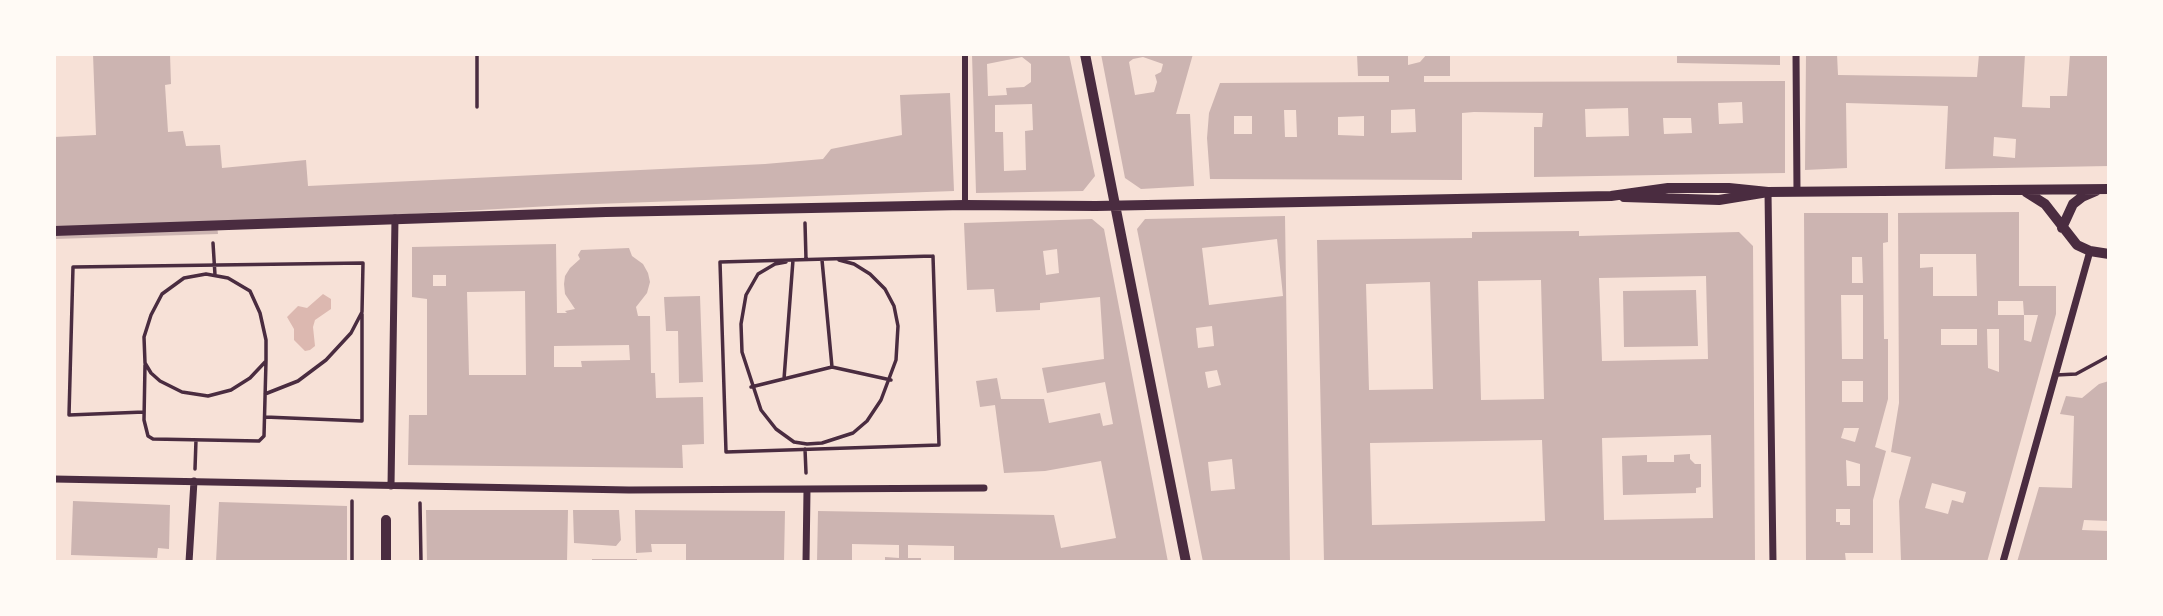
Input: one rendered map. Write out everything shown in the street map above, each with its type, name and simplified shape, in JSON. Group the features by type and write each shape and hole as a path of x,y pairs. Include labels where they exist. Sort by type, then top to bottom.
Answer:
{"street":[{"path":"965,54 965,205"},
{"path":"1085,54 1185,562"},
{"path":"1796,54 1797,192"},
{"path":"54,231 395,218 965,205 1116,205 1611,196 1668,188 1729,188 1768,192 2108,189"},
{"path":"2062,228 2068,210 2077,200 2108,189"},
{"path":"2022,190 2045,204 2072,242 2090,251 2109,254"},
{"path":"1768,192 1773,562"},
{"path":"391,486 395,218"},
{"path":"2003,562 2090,251"},
{"path":"54,479 629,490 984,488"},
{"path":"188,562 194,481"},
{"path":"806,562 807,490"},
{"path":"386,520 386,562"}],"lane":[{"path":"2056,374 2076,374 2109,356"}],"path":[{"path":"477,54 477,107"},
{"path":"805,220 806,259"},
{"path":"213,243 215,275"},
{"path":"933,256 939,445 726,452 720,262 806,259 933,256"},
{"path":"822,259 832,367"},
{"path":"794,260 775,264 758,274 746,295 741,324 742,352 751,387 761,410 776,429 794,442 807,444 822,443 853,433 867,421 891,380 896,360 898,326 894,306 885,289 870,274 854,264 822,259"},
{"path":"784,379 794,260"},
{"path":"144,412 69,415 73,267 363,263 362,421 265,417"},
{"path":"215,275 228,278 250,291 260,313 266,340 264,436 259,441 153,439 148,436 144,412 144,337 151,314 162,295 184,278 215,275"},
{"path":"265,394 298,381 326,360 351,333 362,312"},
{"path":"145,363 160,381 182,392 208,396 231,390 250,378 266,361"},
{"path":"751,387 832,367 891,380"},
{"path":"194,481 196,440"},
{"path":"804,449 806,473"},
{"path":"352,501 352,562"},
{"path":"421,503 421,562"}],"shaded area":[{"path":"323,294 331,299 331,309 315,320 315,346 305,351 294,340 294,329 287,317 298,306 307,308"}],"building":[{"path":"93,54 170,54 171,84 165,85 168,132 183,131 186,146 220,145 222,168 306,160 308,186 823,159 831,149 902,135 900,95 950,93 954,191 568,205 217,225 218,234 54,239 54,137 96,135"},
{"path":"972,54 1069,54 1095,176 1083,191 976,193","holes":["1022,57 1031,64 1031,82 1024,87 1006,88 1007,95 988,96 987,64","1032,104 1033,130 1025,131 1026,170 1004,171 1003,132 995,132 995,105"]},
{"path":"1101,54 1193,54 1176,114 1190,114 1194,186 1141,189 1125,178","holes":["1143,57 1163,64 1161,72 1155,75 1157,82 1154,92 1135,95 1129,62"]},
{"path":"1357,54 1404,54 1408,55 1408,65 1420,62 1427,54 1450,54 1450,76 1424,76 1424,82 1785,81 1785,173 1534,177 1534,127 1542,127 1543,113 1474,112 1462,113 1462,180 1210,179 1207,138 1209,113 1220,83 1389,82 1389,76 1358,76","holes":["1742,102 1743,123 1719,124 1718,103","1628,108 1629,136 1586,137 1585,109","1415,109 1416,132 1391,133 1391,110","1284,110 1296,110 1297,137 1285,137","1234,116 1252,116 1252,134 1234,134","1364,116 1364,136 1338,135 1338,117","1663,118 1691,118 1692,133 1664,134"]},
{"path":"1677,54 1780,54 1780,65 1677,63"},
{"path":"1806,54 1837,54 1838,75 1977,77 1979,54 2025,54 2022,107 2050,108 2050,96 2067,96 2070,54 2109,54 2109,166 1945,169 1948,106 1846,103 1847,168 1805,170","holes":["1994,137 2016,139 2015,158 1993,156"]},
{"path":"2019,212 2019,286 2056,286 2056,314 1987,562 1901,561 1899,501 1911,457 1891,452 1899,403 1898,213","holes":["1920,254 1976,254 1977,296 1933,296 1933,267 1920,268","1998,301 2023,301 2024,315 1998,315","2024,315 2038,315 2031,342 2024,340","1941,329 1977,329 1977,345 1941,345","1987,329 1999,329 1999,372 1988,368","1932,483 1966,492 1963,503 1952,500 1948,514 1925,508"]},
{"path":"1804,213 1888,213 1888,242 1883,243 1888,399 1875,447 1886,451 1873,500 1873,553 1845,553 1846,562 1806,562","holes":["1852,257 1862,257 1863,283 1852,283","1841,295 1863,295 1863,359 1842,359","1842,381 1863,381 1863,402 1842,402","1844,428 1859,428 1855,442 1841,438","1846,460 1860,464 1860,486 1847,486","1836,509 1850,509 1850,525 1840,525 1840,522 1836,522"]},
{"path":"1285,216 1290,562 1203,562 1137,229 1145,219","holes":["1277,239 1283,296 1209,305 1202,248","1212,326 1214,346 1198,348 1196,328","1217,370 1221,385 1208,388 1205,372","1232,459 1235,489 1211,491 1208,462"]},
{"path":"1092,219 1104,229 1168,562 954,562 954,546 908,545 908,558 921,558 921,562 885,562 885,557 899,558 899,545 852,544 852,562 817,562 818,511 1054,515 1061,548 1116,538 1101,461 1045,471 1004,473 995,405 980,407 976,381 997,378 1001,399 1044,399 1049,423 1100,413 1103,426 1113,424 1105,382 1047,393 1042,368 1104,359 1100,297 1040,303 1040,310 996,312 994,289 967,290 964,223","holes":["1057,249 1059,273 1046,275 1043,251"]},
{"path":"1579,231 1579,236 1739,232 1753,246 1755,562 1324,562 1317,240 1472,238 1472,232","holes":["1706,276 1708,359 1602,361 1599,278","1541,280 1544,399 1481,400 1478,281","1430,282 1433,389 1369,390 1366,284","1711,435 1713,518 1604,520 1602,438","1542,440 1545,521 1372,525 1370,443"]},
{"path":"556,244 557,313 567,313 565,311 575,309 565,294 564,284 570,268 580,259 578,255 581,250 629,248 632,256 643,264 650,282 647,293 636,307 638,316 650,316 651,373 655,373 656,398 703,397 704,444 682,445 683,468 408,465 409,415 427,415 427,299 412,297 412,247","holes":["433,275 446,275 446,286 433,286","525,291 526,375 469,375 467,292","629,345 630,360 581,361 582,367 554,367 554,346"]},
{"path":"1696,290 1698,346 1624,347 1623,291"},
{"path":"700,296 703,382 679,383 678,331 666,331 664,297"},
{"path":"2109,381 2109,521 2084,520 2082,530 2109,531 2109,562 2017,562 2039,487 2072,488 2074,416 2060,414 2066,396 2082,398 2099,384"},
{"path":"1690,454 1690,459 1695,464 1701,464 1701,487 1696,488 1696,493 1623,495 1622,456 1647,455 1647,462 1674,462 1674,455"},
{"path":"73,501 170,505 169,549 158,548 157,558 71,555"},
{"path":"219,502 347,506 347,562 216,562"},
{"path":"426,510 568,510 567,562 427,562"},
{"path":"573,510 619,510 621,540 616,546 574,543"},
{"path":"635,510 785,511 784,562 686,562 686,544 651,544 652,552 636,553"},
{"path":"592,559 637,559 637,562 592,562"}]}
